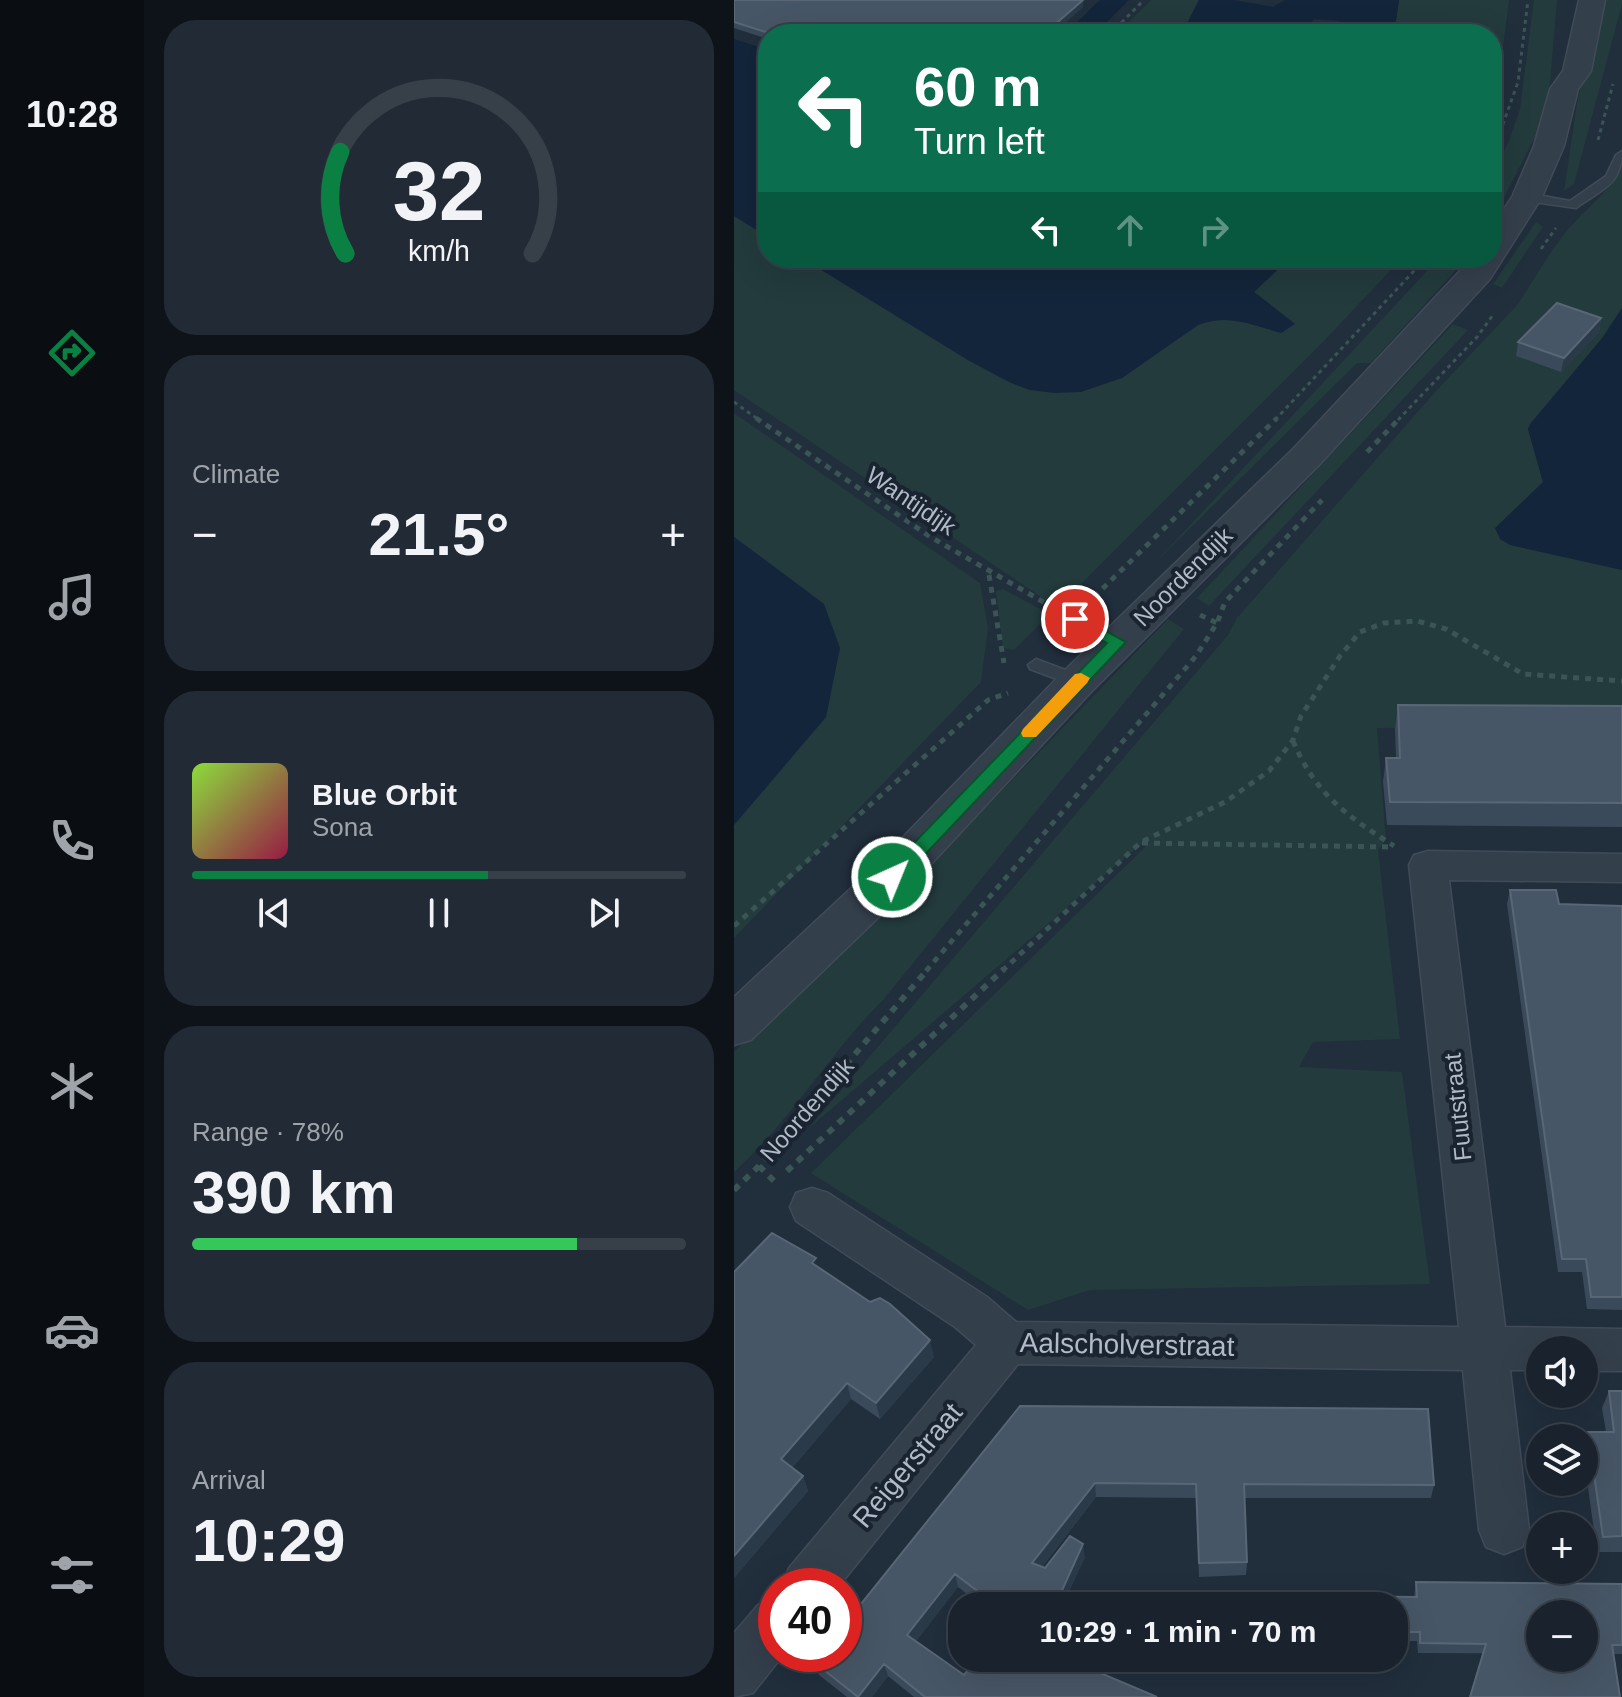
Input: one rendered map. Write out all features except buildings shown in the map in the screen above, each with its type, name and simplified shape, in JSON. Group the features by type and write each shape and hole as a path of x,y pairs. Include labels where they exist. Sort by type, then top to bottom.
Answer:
{"street":[{"path":"1564,89 1560,69 1572,0"},
{"path":"1502,236 1527,197 1549,146 1564,89 1577,71 1592,0"},
{"name":"Noordendijk","path":"734,1026 892,877 1078,681 1307,456 1482,268"},
{"name":"Fuutstraat","path":"1485,1349 1428,865 1622,868"},
{"name":"Aalscholverstraat","path":"793,1194 971,1312 1007,1343 1622,1350"},
{"name":"Reigerstraat","path":"822,1568 1007,1343"},
{"path":"1485,1349 1504,1530"},
{"path":"734,1674 758,1645"}],"lane":[{"path":"1527,197 1572,205 1611,178 1622,155"},
{"path":"1075,619 1118,642"},
{"path":"1036,665 1078,681"}],"path":[{"path":"1120,24 1144,0"},
{"path":"1502,127 1518,82 1528,0"},
{"path":"1572,205 1590,170 1614,79"},
{"name":"Noordendijk","path":"1110,577 1268,427 1417,268"},
{"name":"Wantijdijk","path":"734,402 988,574 1075,619"},
{"path":"988,574 1000,653 1005,665"},
{"path":"793,1194 1141,842 1225,802 1269,771 1293,740 1301,716 1340,656 1360,632 1384,623 1417,621 1446,629 1523,674 1622,681"},
{"name":"Noordendijk","path":"734,1190 759,1166 1176,680 1217,623"},
{"path":"734,926 988,700 1016,690"},
{"path":"1141,842 1396,847 1334,806 1305,772 1293,740"}],"green space":[{"path":"1151,0 1199,0 1187,24 1127,24"},
{"path":"1399,0 1509,0 1502,56 1502,24 1395,24"},
{"path":"1534,0 1557,0 1550,83 1536,135 1502,201 1502,155 1520,109"},
{"path":"1600,0 1622,0 1622,4 1574,184 1564,191 1577,103"},
{"path":"1622,165 1622,308 1603,337 1528,429 1543,482 1581,560 1622,570 1622,726 1377,728 1386,840 1378,850 1400,1039 1313,1042 1299,1067 1402,1072 1430,1284 1090,1290 1028,1310 811,1173 1146,846 1140,845 808,1129 1228,635 1237,618 1436,391 1518,304 1568,229 1607,189"},
{"path":"734,216 758,231 758,268 818,268 968,360 1030,390 1122,378 1198,325 1209,322 1240,321 1281,332 1294,323 1254,292 1279,268 1393,268 1323,342 1068,597 1050,603 734,390"},
{"path":"1536,222 1543,227 1502,288 1493,284"},
{"path":"1430,268 1458,268 1371,363 1357,363 1153,565"},
{"path":"1453,324 1468,330 1209,606 1197,598"},
{"path":"734,413 980,583 988,628 981,682 734,938 734,825 826,717 824,604 734,537"},
{"path":"1003,589 1050,614 1014,650 1003,648 996,591"},
{"path":"1168,619 1184,629 884,999 845,1042 774,1131 734,1172 734,1052 959,835"}],"water":[{"path":"1100,0 1129,0 1105,24 1075,24"},
{"path":"1199,0 1234,0 1273,7 1285,0 1399,0 1395,24 1338,24 1340,21 1314,19 1311,24 1187,24"},
{"path":"734,39 758,47 758,231 734,216"},
{"path":"818,268 1279,268 1254,292 1295,324 1281,333 1230,320 1198,325 1122,378 1081,392 1030,390 968,360"},
{"path":"1622,308 1622,570 1510,545 1500,539 1495,528 1543,482 1528,429 1530,424 1603,337"},
{"path":"734,537 824,604 840,648 826,717 734,825"}],"slow traffic":[{"path":"1030,733 1081,678"}],"route":[{"path":"892,877 1118,642 1075,619"}]}
